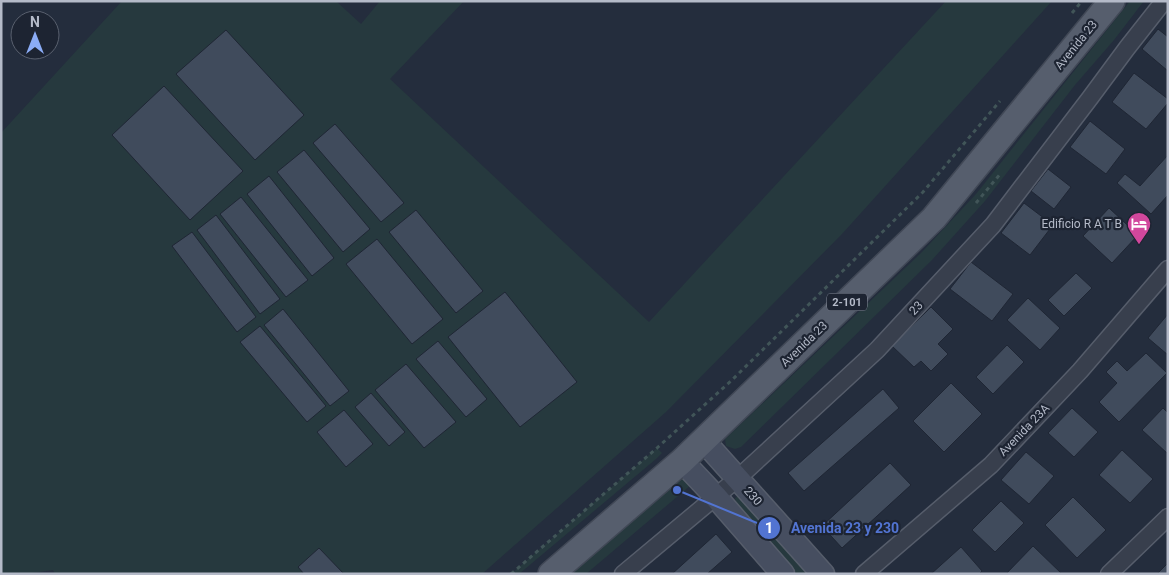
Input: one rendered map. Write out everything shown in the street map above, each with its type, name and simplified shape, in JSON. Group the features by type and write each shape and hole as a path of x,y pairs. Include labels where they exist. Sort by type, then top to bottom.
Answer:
{"main road":[{"name":"Avenida 23","path":"551,574 682,461 934,218 1112,1"}],"street":[{"name":"23","path":"623,574 738,478 876,350 993,225 1164,1"},
{"name":"Avenida 23A","path":"864,574 991,465 1080,371 1168,269"},
{"name":"230","path":"703,440 822,574"},
{"path":"682,461 783,574"},
{"path":"1109,574 1168,517"}],"path":[{"path":"1070,15 1082,1"},
{"path":"510,574 657,448 739,373 923,192 1006,94"}],"green space":[{"path":"122,1 336,1 361,24 380,1 464,1 390,79 649,322 946,1 1052,1 842,234 666,412 482,574 55,574 53,570 26,574 1,574 1,133"},
{"path":"1130,1 1144,1 1114,40 1075,85 985,201 932,260 741,447 735,449 726,446 725,439 922,252 976,194"},
{"path":"657,448 662,453 656,459 519,574 511,574"},
{"path":"683,477 691,485 586,574 571,574"},
{"path":"738,496 811,574 797,574 736,502 735,498"}],"building":[{"path":"1158,29 1168,37 1168,71 1142,49"},
{"path":"226,30 304,115 255,160 176,74"},
{"path":"1134,73 1168,99 1168,103 1146,129 1112,102"},
{"path":"164,86 243,171 190,220 112,135"},
{"path":"1090,121 1125,149 1106,174 1070,147"},
{"path":"335,124 404,203 381,222 313,143"},
{"path":"304,150 370,229 343,252 277,172"},
{"path":"1168,155 1168,195 1151,214 1117,183 1125,174 1140,186"},
{"path":"1048,169 1071,187 1054,209 1031,191"},
{"path":"269,176 334,258 312,276 247,194"},
{"path":"241,197 308,280 286,297 220,214"},
{"path":"1024,203 1053,225 1030,255 1001,233"},
{"path":"1109,208 1138,235 1112,263 1083,236"},
{"path":"416,210 483,291 456,313 389,232"},
{"path":"216,215 280,299 260,314 197,230"},
{"path":"192,232 256,317 237,332 172,246"},
{"path":"377,239 443,319 412,344 346,264"},
{"path":"971,262 1013,294 992,321 950,289"},
{"path":"1076,273 1092,288 1064,316 1048,300"},
{"path":"505,292 577,382 520,427 448,337"},
{"path":"1028,298 1060,328 1040,350 1007,320"},
{"path":"931,307 953,329 938,344 948,354 931,371 921,361 914,367 892,346"},
{"path":"283,309 349,391 330,406 264,325"},
{"path":"1168,314 1168,355 1148,338"},
{"path":"260,326 326,406 307,422 240,342"},
{"path":"438,341 487,399 466,417 416,359"},
{"path":"1007,345 1024,362 993,394 976,377"},
{"path":"1146,353 1167,373 1119,422 1099,402 1117,383 1106,372 1117,361 1127,371"},
{"path":"406,364 456,422 424,448 375,390"},
{"path":"951,383 982,414 944,452 913,421"},
{"path":"883,389 899,408 804,491 788,473"},
{"path":"371,393 405,432 389,446 355,407"},
{"path":"1072,408 1098,432 1074,457 1048,433"},
{"path":"1163,408 1168,413 1168,454 1142,430"},
{"path":"344,410 373,444 346,467 317,432"},
{"path":"1122,450 1153,479 1130,503 1099,475"},
{"path":"1026,452 1054,476 1029,504 1001,480"},
{"path":"890,463 911,485 842,548 822,526"},
{"path":"1073,497 1106,530 1077,558 1045,525"},
{"path":"1001,501 1024,523 995,552 972,530"},
{"path":"716,534 732,552 707,574 672,574"},
{"path":"1033,546 1062,574 1006,574"},
{"path":"961,547 982,571 979,574 931,574"},
{"path":"319,548 344,574 304,574 298,567"},
{"path":"1168,563 1168,574 1157,574"}],"place":[{"name":"Edificio R A T B","path":"1139,245"},
{"name":"Avenida 23 y 230","path":"677,490"}]}
